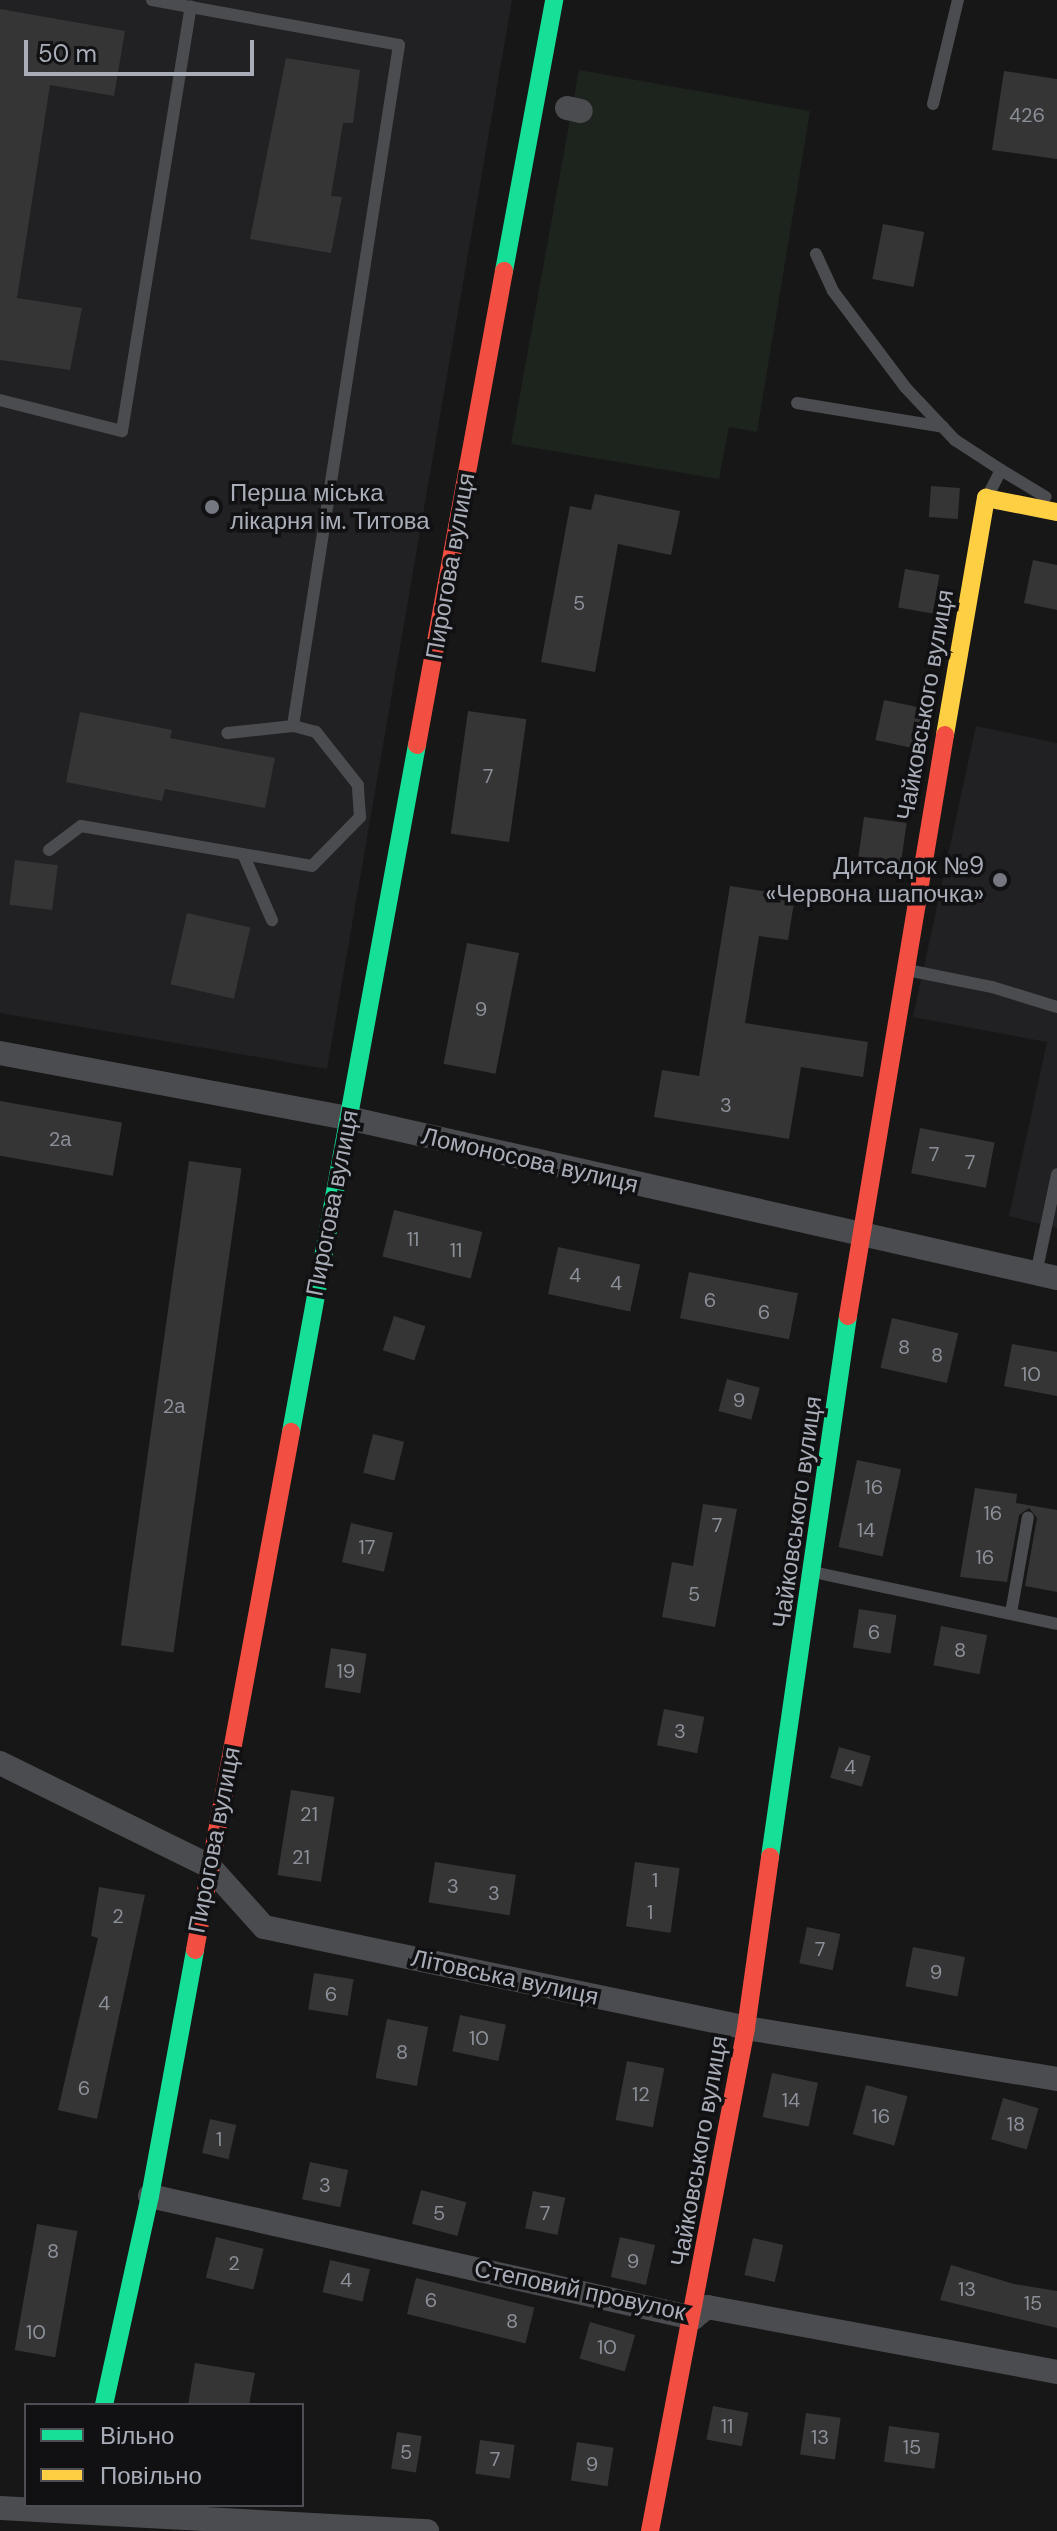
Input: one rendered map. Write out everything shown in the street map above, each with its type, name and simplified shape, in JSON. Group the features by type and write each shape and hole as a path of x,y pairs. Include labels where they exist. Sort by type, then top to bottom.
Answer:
{"street":[{"name":"Пирогова вулиця","path":"104,2403 150,2196 554,0"},
{"path":"986,498 1057,512"},
{"name":"Чайковського вулиця","path":"650,2531 746,2028 859,1237 986,498"},
{"name":"Ломоносова вулиця","path":"0,1053 348,1118 859,1237 1046,1276"},
{"name":"Літовська вулиця","path":"0,1763 209,1866 264,1927 746,2028 1057,2079"},
{"name":"Степовий провулок","path":"150,2196 693,2318 707,2307 1057,2372"},
{"path":"0,2508 80,2517 427,2531"}],"lane":[{"path":"152,0 399,45 293,726"},
{"path":"933,104 958,0"},
{"path":"0,400 122,431 191,7"},
{"path":"816,254 833,291 905,387 943,427 1001,470 1057,504"},
{"path":"797,403 943,427"},
{"path":"986,498 1001,470"},
{"path":"49,850 81,826 312,866 360,817 358,785 337,754 316,732 293,726 227,733"},
{"path":"244,856 272,920"},
{"path":"904,970 992,987 1057,1007"},
{"path":"1046,1276 1057,1174"},
{"path":"1011,1613 1028,1517"},
{"path":"813,1572 1057,1624"}],"shaded area":[{"name":"Перша міська лікарня ім. Титова","path":"0,0 512,0 327,1069 0,1013"},
{"path":"579,70 810,111 757,432 729,427 719,479 511,444"},
{"name":"Дитсадок №9 «Червона шапочка»","path":"976,726 1057,743 1057,1228 1009,1216 1047,1042 913,1017"}],"building":[{"path":"0,9 125,31 114,96 50,85 17,298 82,308 70,370 0,360"},
{"path":"286,58 360,70 353,123 343,123 331,196 342,197 331,253 250,239"},
{"path":"1004,71 1057,79 1057,159 992,150"},
{"path":"883,224 924,232 914,287 872,279"},
{"path":"931,486 960,488 958,519 929,517"},
{"path":"595,494 680,511 671,555 618,544 595,672 541,662 570,506 591,510"},
{"path":"1033,560 1057,565 1057,610 1024,603"},
{"path":"905,569 939,575 933,613 898,607"},
{"path":"884,700 923,708 915,748 875,740"},
{"path":"468,711 526,719 509,842 451,834"},
{"path":"80,712 172,730 170,738 275,758 265,808 165,789 162,801 66,782"},
{"path":"864,817 907,823 901,863 858,857"},
{"path":"15,860 58,865 52,910 10,905"},
{"path":"730,886 795,896 788,940 759,936 745,1023 868,1042 863,1077 801,1067 789,1139 654,1117 662,1070 699,1076"},
{"path":"187,913 250,928 234,999 171,984"},
{"path":"467,943 519,953 496,1074 444,1064"},
{"path":"0,1101 122,1123 113,1176 0,1156"},
{"path":"920,1128 995,1143 986,1188 911,1173"},
{"path":"189,1161 241,1168 173,1653 121,1645"},
{"path":"394,1210 482,1232 471,1279 382,1257"},
{"path":"558,1247 640,1264 630,1311 548,1294"},
{"path":"689,1272 798,1293 789,1339 680,1318"},
{"path":"394,1316 425,1326 414,1360 383,1350"},
{"path":"892,1318 958,1333 947,1383 881,1368"},
{"path":"1012,1344 1057,1352 1057,1396 1004,1386"},
{"path":"727,1379 760,1388 751,1420 718,1411"},
{"path":"373,1434 404,1442 394,1481 363,1473"},
{"path":"857,1460 901,1469 883,1556 838,1547"},
{"path":"975,1488 1017,1494 1016,1503 1057,1510 1057,1592 1025,1586 1037,1518 1029,1508 1019,1515 1007,1582 960,1577"},
{"path":"703,1504 737,1509 715,1627 662,1617 672,1562 693,1566"},
{"path":"351,1523 393,1533 384,1572 342,1562"},
{"path":"859,1609 897,1615 890,1653 853,1648"},
{"path":"941,1626 987,1635 980,1674 933,1665"},
{"path":"331,1648 367,1654 360,1693 325,1688"},
{"path":"664,1709 704,1717 697,1753 657,1745"},
{"path":"839,1747 871,1756 862,1787 830,1778"},
{"path":"291,1790 334,1797 321,1882 278,1875"},
{"path":"435,1862 516,1875 510,1915 429,1902"},
{"path":"635,1862 680,1868 671,1933 626,1926"},
{"path":"99,1887 145,1895 97,2119 58,2110 98,1938 91,1936"},
{"path":"807,1927 840,1934 833,1970 799,1963"},
{"path":"913,1947 965,1957 957,1996 905,1986"},
{"path":"314,1973 354,1979 348,2016 308,2010"},
{"path":"460,2015 506,2025 498,2061 452,2051"},
{"path":"387,2019 428,2027 417,2086 376,2078"},
{"path":"627,2061 664,2068 653,2127 616,2120"},
{"path":"772,2073 818,2083 809,2127 763,2117"},
{"path":"866,2085 908,2096 894,2145 853,2134"},
{"path":"1003,2098 1039,2108 1027,2150 991,2139"},
{"path":"210,2119 236,2125 228,2159 202,2153"},
{"path":"310,2162 348,2170 340,2207 302,2199"},
{"path":"421,2190 466,2202 457,2236 412,2224"},
{"path":"533,2191 565,2198 557,2235 525,2228"},
{"path":"37,2224 77,2231 55,2357 15,2350"},
{"path":"216,2237 264,2249 253,2290 206,2278"},
{"path":"620,2237 655,2245 646,2285 611,2277"},
{"path":"753,2238 783,2245 775,2282 744,2275"},
{"path":"330,2260 370,2269 363,2301 323,2292"},
{"path":"951,2265 1014,2284 1057,2291 1057,2328 940,2300"},
{"path":"416,2278 534,2308 525,2343 407,2314"},
{"path":"590,2322 635,2335 625,2371 580,2359"},
{"path":"195,2363 255,2373 249,2403 188,2403"},
{"path":"713,2406 748,2413 742,2446 707,2439"},
{"path":"806,2413 841,2418 835,2459 800,2455"},
{"path":"889,2426 940,2433 934,2469 884,2462"},
{"path":"397,2432 422,2436 416,2472 391,2469"},
{"path":"480,2440 515,2445 510,2479 475,2474"},
{"path":"577,2442 614,2448 607,2486 571,2481"}],"traffic: fast":[{"path":"504,271 554,0"},
{"path":"291,1432 417,745"},
{"path":"770,1857 848,1316"},
{"path":"104,2403 150,2196 195,1950"}],"traffic: slow":[{"path":"945,735 986,498 1057,512"}],"traffic: jam":[{"path":"417,745 504,271"},
{"path":"848,1316 945,735"},
{"path":"195,1950 291,1432"},
{"path":"650,2531 746,2028 770,1857"}],"place":[{"name":"Перша міська лікарня ім. Титова","path":"212,507"},
{"name":"Дитсадок №9 «Червона шапочка»","path":"1000,880"}]}
